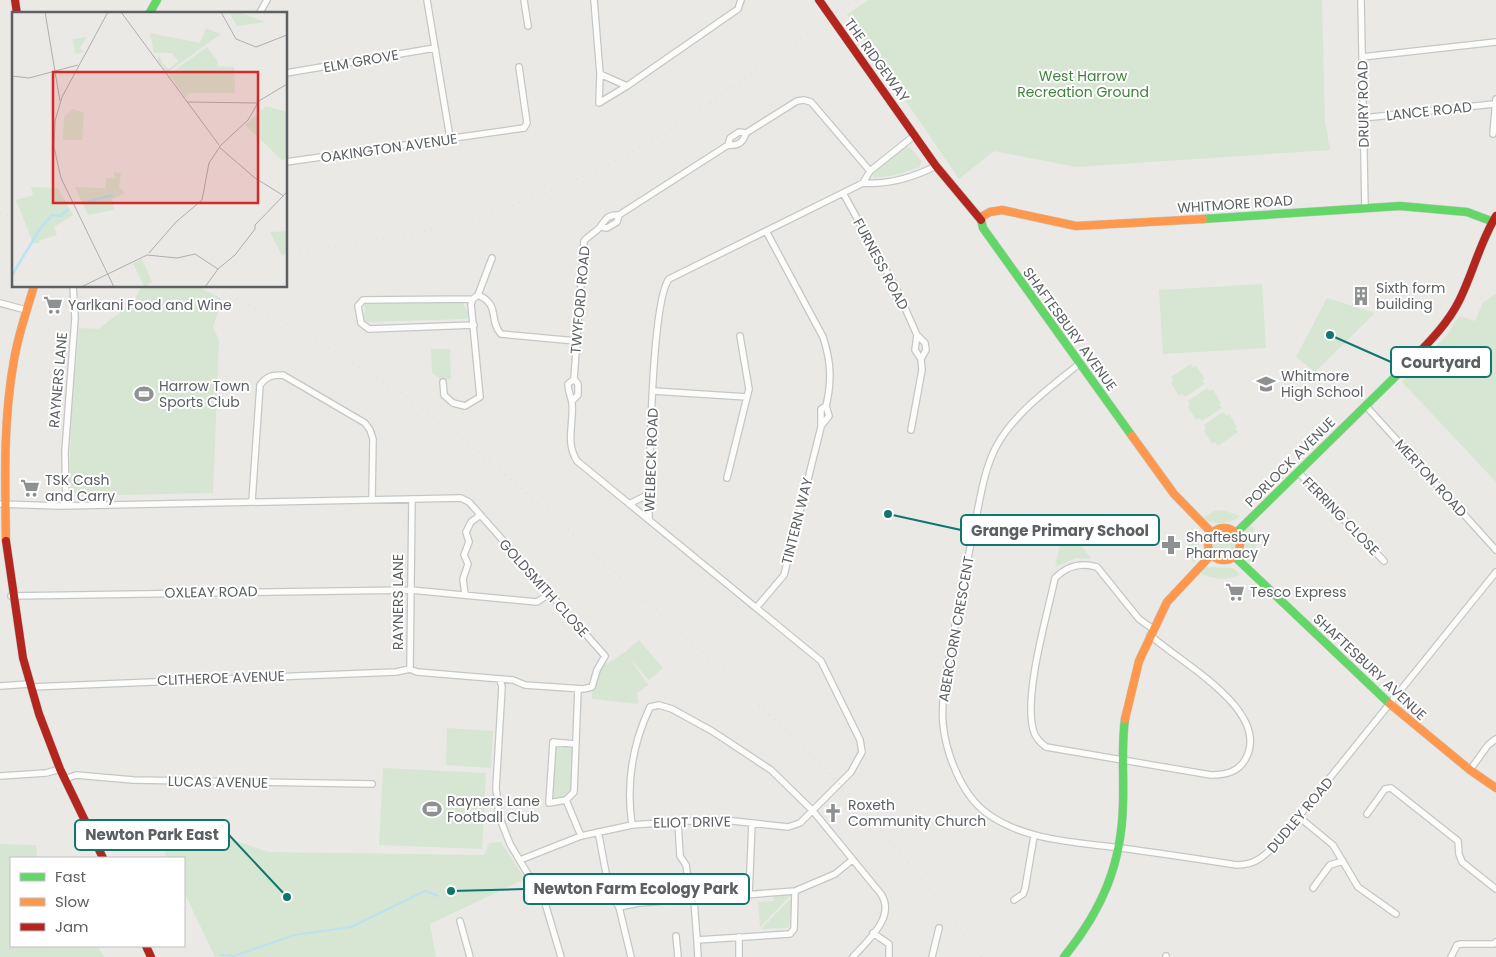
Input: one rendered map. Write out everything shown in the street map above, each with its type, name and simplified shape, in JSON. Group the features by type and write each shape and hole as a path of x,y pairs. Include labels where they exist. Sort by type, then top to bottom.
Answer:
{"street":[{"path":"150,12 157,0"},
{"path":"260,12 267,0"},
{"path":"427,0 450,138"},
{"path":"524,0 528,26"},
{"path":"594,0 600,74 599,104 738,9 740,0"},
{"name":"THE RIDGEWAY","path":"819,0 915,134"},
{"name":"DRURY ROAD","path":"1361,0 1365,208"},
{"path":"1362,57 1496,42"},
{"name":"ELM GROVE","path":"288,73 435,48"},
{"name":"OAKINGTON AVENUE","path":"288,162 524,128 528,123 519,67"},
{"path":"600,74 627,86"},
{"name":"TWYFORD ROAD","path":"572,401 578,395 578,384 574,379 582,248 584,241 600,227 603,220 612,214 619,215 728,145 736,146 744,140 746,133 797,101 811,102 870,171"},
{"path":"1493,134 1495,101"},
{"name":"LANCE ROAD","path":"1363,118 1495,101"},
{"path":"864,183 870,171 915,134"},
{"name":"SHAFTESBURY AVENUE","path":"915,134 936,166 973,211 981,217 983,228 1174,494 1212,533"},
{"name":"WELBECK ROAD","path":"813,811 851,772 862,752 860,740 822,661 649,519 653,391 664,285 669,279 864,183 876,184 898,180 936,166"},
{"name":"FURNESS ROAD","path":"843,193 897,290 917,335 925,343 926,350 921,359"},
{"name":"WHITMORE ROAD","path":"981,217 990,212 1002,210 1076,226 1400,206 1448,210 1494,218"},
{"name":"TWYFORD ROAD","path":"600,227 607,228 617,222 619,215"},
{"name":"PORLOCK AVENUE","path":"1236,533 1366,406 1444,325 1458,304 1494,218"},
{"name":"TINTERN WAY","path":"756,608 784,575 822,424 828,416 826,406 832,375 824,337 766,231"},
{"path":"443,382 444,395 453,403 465,406 480,397 471,308 492,258"},
{"path":"33,288 14,359 4,446 3,505 11,596 30,685 60,769 103,857"},
{"name":"RAYNERS LANE","path":"66,506 65,452 75,318 73,288"},
{"path":"474,325 369,328 363,326 359,319 358,306 363,300 476,297 489,302 493,307 496,329 501,334 576,342"},
{"path":"0,303 26,310"},
{"name":"FURNESS ROAD","path":"910,430 922,370 921,359 915,350 917,335"},
{"path":"727,478 749,383 740,336"},
{"name":"ABERCORN CRESCENT","path":"1079,364 1032,403 1004,434 996,448 984,479 960,594 943,694 943,726 952,760 962,782 986,813 1000,822 1034,836 1119,847"},
{"path":"252,501 260,385 273,374 284,374 365,423 373,439 372,499"},
{"name":"TWYFORD ROAD","path":"574,379 568,384 568,395 572,401 569,442 572,453 577,461 649,519"},
{"path":"653,391 747,397"},
{"name":"MERTON ROAD","path":"1366,406 1496,550"},
{"name":"FERRING CLOSE","path":"1298,472 1384,561"},
{"path":"629,504 649,494"},
{"name":"GOLDSMITH CLOSE","path":"412,499 461,498 467,501 605,656 597,670 592,687 578,689"},
{"path":"3,505 66,506 412,499"},
{"name":"RAYNERS LANE","path":"412,499 410,670 513,680 525,685 578,689"},
{"path":"464,594 463,578 468,564 464,555 469,542 466,532 471,522 481,517"},
{"path":"1224,528 1236,533 1240,544 1234,556 1225,560 1212,554 1208,543 1212,533 1224,528"},
{"path":"1064,957 1086,930 1100,905 1110,880 1119,847 1123,805 1122,760 1126,712 1133,679 1151,632 1167,602 1212,554"},
{"name":"SHAFTESBURY AVENUE","path":"1234,556 1390,704 1470,770 1496,788"},
{"path":"1087,564 1097,567 1151,632 1237,706 1250,729 1250,747 1242,765 1236,770 1222,775 1122,760 1046,747 1036,739 1033,730 1033,687 1055,578 1062,571 1075,565 1087,564"},
{"path":"1390,704 1496,572"},
{"name":"OXLEAY ROAD","path":"11,596 410,590 537,602 549,594"},
{"name":"CLITHEROE AVENUE","path":"0,686 410,670"},
{"path":"500,680 502,686 497,804 503,830 545,902 561,957"},
{"path":"574,744 553,742 549,804 566,800 574,792 574,744 578,689"},
{"name":"DUDLEY ROAD","path":"1119,847 1245,865 1254,863 1268,853 1299,817 1390,704"},
{"path":"632,825 628,798 634,748 650,707 659,705 672,709 712,731 771,770 813,811 887,903 886,916 853,957"},
{"path":"1470,770 1488,745 1496,739"},
{"path":"0,776 46,773 60,769"},
{"name":"LUCAS AVENUE","path":"65,779 76,775 133,780 372,784"},
{"path":"1367,814 1384,791 1391,788 1458,840 1459,854 1462,862 1496,889"},
{"path":"566,800 582,836"},
{"name":"ELIOT DRIVE","path":"520,860 567,840 632,825 678,821 752,823 788,827 800,823 813,811"},
{"path":"1299,817 1333,846 1358,887 1396,914"},
{"path":"678,821 680,856 686,865 698,957"},
{"path":"749,896 752,823"},
{"path":"598,832 605,869 614,900 619,907 631,957"},
{"path":"1014,900 1023,894 1025,889 1034,836"},
{"path":"619,907 639,903 796,891 836,874 852,860"},
{"path":"1313,888 1330,865 1343,861"},
{"path":"697,940 790,934 794,929 796,891"},
{"path":"460,921 470,957"},
{"path":"932,957 939,928"},
{"path":"873,933 888,944 889,957"},
{"path":"676,936 678,957"},
{"path":"739,937 739,957"},
{"path":"1451,957 1457,945 1494,944 1496,942"}],"green space":[{"name":"West Harrow Recreation Ground","path":"868,0 1322,0 1325,122 1330,150 1076,167 994,151 959,179 847,15"},
{"path":"906,147 911,148 921,161 920,167 896,175 873,178 873,174"},
{"path":"1262,284 1266,348 1163,354 1159,290"},
{"name":"Harrow Town Sports Club","path":"140,288 201,288 222,299 213,327 219,340 213,493 69,496 71,417 79,328 98,329 134,302"},
{"path":"1496,294 1496,482 1402,382 1447,335 1459,316 1475,321 1483,302"},
{"path":"1327,298 1375,313 1315,372 1296,357"},
{"path":"462,302 469,314 467,319 366,322 364,319 365,304"},
{"path":"431,349 450,349 451,379 440,379 432,373"},
{"path":"1191,364 1193,368 1196,366 1205,379 1202,380 1205,384 1185,397 1182,394 1179,396 1171,383 1173,381 1171,377"},
{"path":"1207,388 1210,391 1213,390 1222,408 1202,421 1199,418 1196,420 1188,407 1190,405 1188,401"},
{"path":"1223,412 1226,416 1229,414 1238,432 1218,446 1215,442 1212,444 1204,431 1206,429 1204,425"},
{"path":"1223,510 1240,516 1232,521 1222,523 1207,521 1203,518 1214,511"},
{"path":"1248,525 1252,526 1256,539 1256,549 1252,563 1247,560 1242,551 1243,534"},
{"path":"1192,528 1195,531 1199,545 1196,559 1193,563 1188,548"},
{"path":"1220,534 1228,534 1235,541 1235,549 1228,556 1220,556 1213,549 1213,541"},
{"path":"1078,540 1091,559 1076,558 1055,567 1060,544"},
{"path":"1206,567 1233,568 1240,575 1230,578 1216,578 1202,574 1201,571"},
{"path":"639,640 663,668 649,680 630,659 648,685 637,693 638,704 592,699 592,687 597,670 625,652"},
{"path":"447,728 493,731 491,768 446,765"},
{"path":"553,747 574,747 570,797 553,799"},
{"name":"Rayners Lane Football Club","path":"383,768 486,773 482,849 379,845"},
{"path":"158,839 233,840 269,852 484,855 489,843 501,842 525,879 430,924 436,957 215,957 185,894 185,857 167,857"},
{"path":"0,844 36,845 37,857 10,857 10,947 99,947 104,957 0,957"},
{"path":"792,894 760,927 758,902 774,901 773,895"},
{"path":"792,897 789,928 761,929"}],"waterway":[{"path":"220,955 234,956 294,935 351,927 425,891 438,896"}],"railway":[{"path":"837,12 855,0"},
{"path":"288,251 335,247 431,229 524,201 570,182 614,161 678,125 825,21"},
{"path":"0,213 12,216"},
{"path":"215,288 314,340 389,385 443,424 530,496 735,682 826,770 907,861 982,957"}],"traffic: fast":[{"path":"150,12 157,0"},
{"path":"1203,219 1400,206 1467,212 1491,221"},
{"path":"981,220 983,228 1132,436"},
{"path":"1236,533 1403,369"},
{"path":"1234,556 1390,704"},
{"path":"1064,957 1089,922 1099,904 1114,866 1122,825 1125,719"}],"traffic: slow":[{"path":"981,217 990,212 1002,210 1076,226 1203,219"},
{"path":"6,541 6,450 10,383 20,332 33,288"},
{"path":"1132,436 1174,494 1212,533"},
{"path":"1224,528 1230,529 1235,533 1239,538 1240,544 1239,550 1235,555 1230,559 1224,560 1218,559 1213,555 1209,550 1208,544 1209,538 1213,533 1218,529 1224,528"},
{"path":"1125,719 1139,661 1167,602 1212,554"},
{"path":"1390,704 1470,770 1496,788"}],"traffic: jam":[{"path":"15,0 17,12"},
{"path":"819,0 936,166 981,220"},
{"path":"1403,369 1434,337 1454,311 1485,236 1496,216"},
{"path":"6,541 23,658 39,714 60,769 103,857"},
{"path":"146,947 151,957"}],"place":[{"name":"Sixth form building","path":"1361,296"},
{"name":"Yarlkani Food and Wine","path":"53,305"},
{"name":"Courtyard","path":"1330,335"},
{"name":"Whitmore High School","path":"1266,384"},
{"name":"Harrow Town Sports Club","path":"144,394"},
{"name":"TSK Cash and Carry","path":"30,488"},
{"name":"Grange Primary School","path":"888,514"},
{"name":"Shaftesbury Pharmacy","path":"1171,545"},
{"name":"Tesco Express","path":"1235,592"},
{"name":"Rayners Lane Football Club","path":"432,809"},
{"name":"Roxeth Community Church","path":"833,813"},
{"name":"Newton Farm Ecology Park","path":"451,891"},
{"name":"Newton Park East","path":"287,897"}]}
